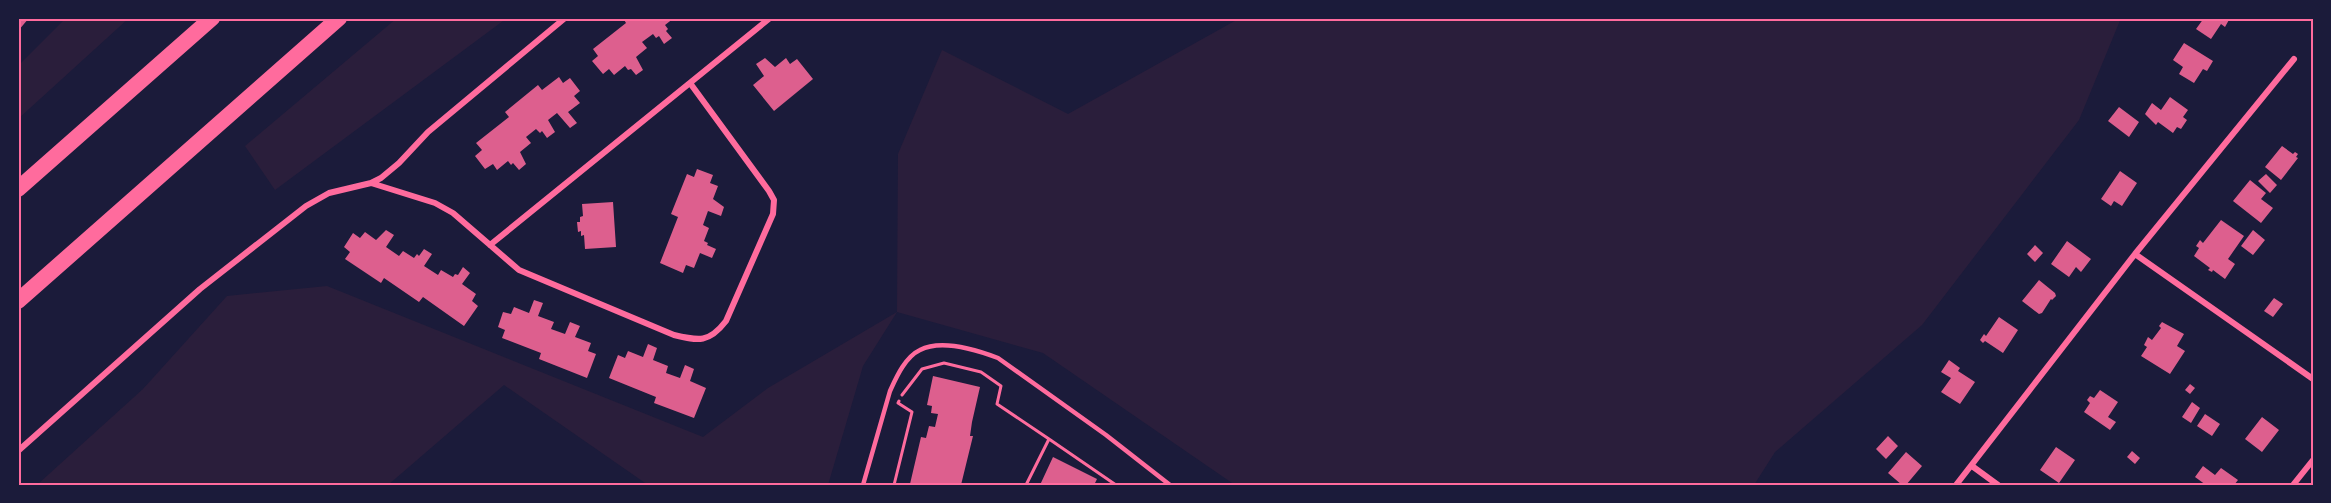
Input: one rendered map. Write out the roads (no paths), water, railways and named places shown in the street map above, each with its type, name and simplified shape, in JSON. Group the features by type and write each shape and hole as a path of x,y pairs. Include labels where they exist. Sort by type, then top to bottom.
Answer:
{"highway":[{"path":"18,189 212,18"},
{"path":"18,301 339,18"},
{"path":"18,177 165,60"}],"street":[{"path":"18,451 200,289 306,206 329,194 371,183 399,163 428,132 565,18"},
{"path":"490,245 770,18"},
{"path":"1956,485 2135,255 2294,59"},
{"path":"371,183 435,203 453,213 519,270 674,335 693,340 708,339 726,321 773,214 774,200 690,82"},
{"path":"2135,255 2313,379"},
{"path":"2293,485 2313,460"},
{"path":"1972,466 1998,485"}],"lane":[{"path":"863,485 890,391 896,378 912,356 921,349 952,346 978,350 998,358 1107,435 1170,485"}]}
